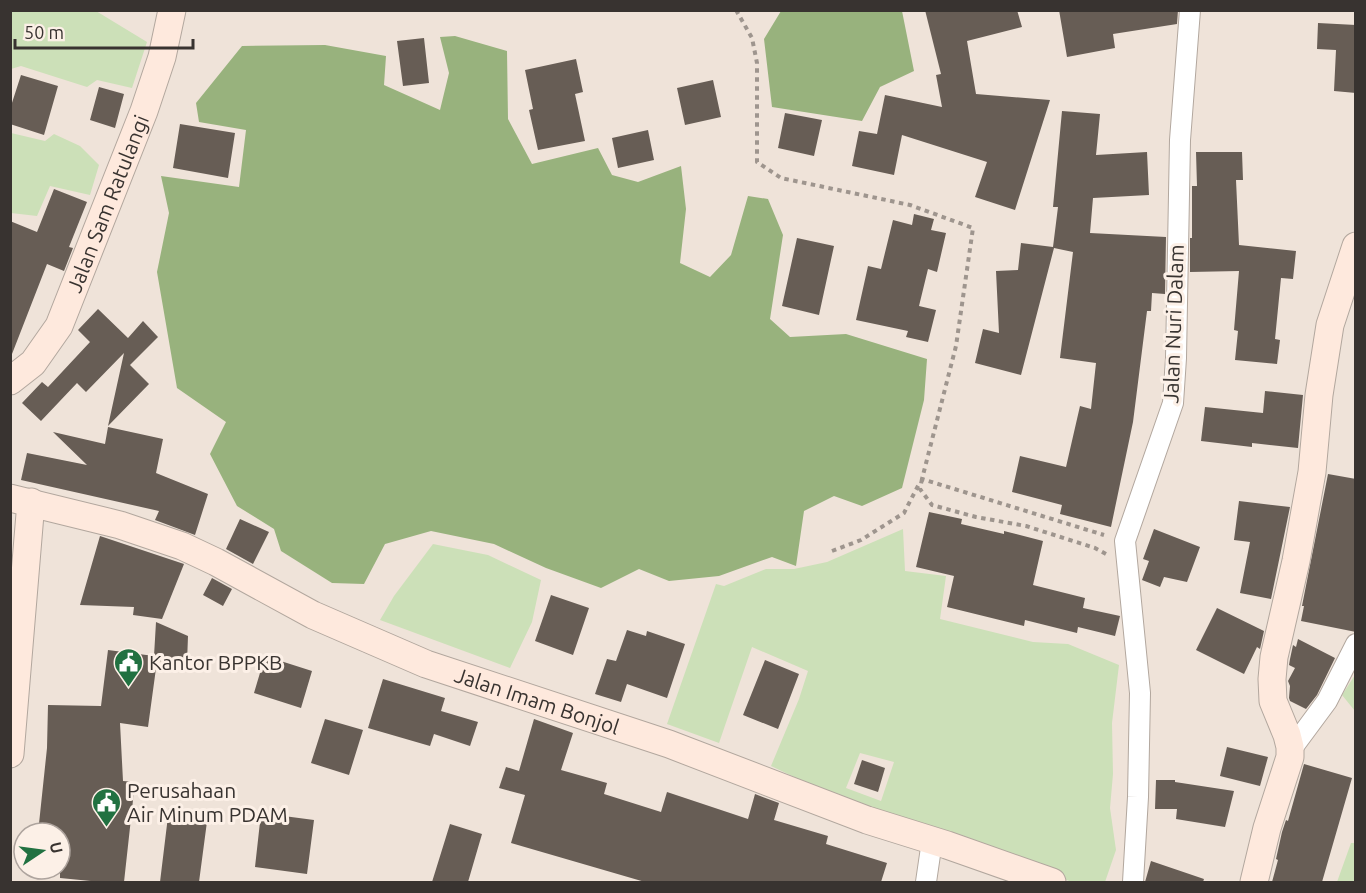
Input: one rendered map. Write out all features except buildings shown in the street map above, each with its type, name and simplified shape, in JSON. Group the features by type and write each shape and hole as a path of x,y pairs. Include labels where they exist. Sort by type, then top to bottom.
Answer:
{"main road":[{"name":"Jalan Sam Ratulangi","path":"10,381 33,363 59,326 144,111 162,57 172,10"},
{"path":"1254,882 1267,828 1282,788 1290,751 1287,735 1273,701 1274,657 1296,561 1312,472 1319,396 1330,325 1356,246"},
{"path":"10,754 21,500"},
{"name":"Jalan Imam Bonjol","path":"21,500 120,525 182,546 313,615 426,664 669,744 867,820 1052,882"}],"street":[{"name":"Jalan Nuri Dalam","path":"1133,882 1138,797 1140,693 1125,542 1173,403 1176,358 1180,140 1190,10"},
{"path":"1290,751 1327,701 1356,644"},
{"path":"926,882 932,841"}],"path":[{"path":"736,10 752,38 758,63 757,162 781,178 910,205 973,228 957,345 920,489 932,505 976,517 1026,526 1095,548 1128,564"},
{"path":"922,478 1125,542"},
{"path":"832,551 861,540 904,513 922,478"}],"green space":[{"path":"11,10 96,11 147,42 132,88 97,80 87,87 21,66 11,69"},
{"path":"781,11 902,11 914,71 880,87 862,121 772,107 764,39"},
{"path":"455,36 507,51 508,119 532,164 598,148 612,175 638,182 681,166 686,209 680,263 710,277 731,255 748,196 768,199 783,235 770,319 790,337 846,334 927,359 924,400 902,488 862,506 834,496 804,511 796,566 772,557 719,576 669,581 639,569 601,588 546,568 494,544 431,531 385,544 364,584 332,583 281,551 274,529 237,506 210,454 226,422 177,388 157,272 169,213 161,176 239,187 246,130 199,122 196,103 242,46 325,45 386,56 384,85 440,110 449,73 440,37"},
{"path":"11,133 45,141 54,134 80,146 99,165 90,195 50,186 37,216 11,213"},
{"path":"903,529 905,571 946,576 940,619 1033,642 1068,644 1119,665 1112,723 1113,774 1110,808 1116,850 1105,882 1072,882 826,792 771,766 808,671 752,647 719,743 667,724 716,584 724,586 766,569 794,569 827,562","holes":["860,753 894,762 881,801 846,788"]},
{"path":"433,544 488,555 541,580 532,622 510,668 380,620 394,596"},
{"path":"1355,675 1355,711 1342,695"},
{"path":"1351,843 1355,843 1355,882 1337,882"}],"place":[{"name":"Kantor BPPKB","path":"128,688"},
{"name":"Perusahaan Air Minum PDAM","path":"106,828"}]}
